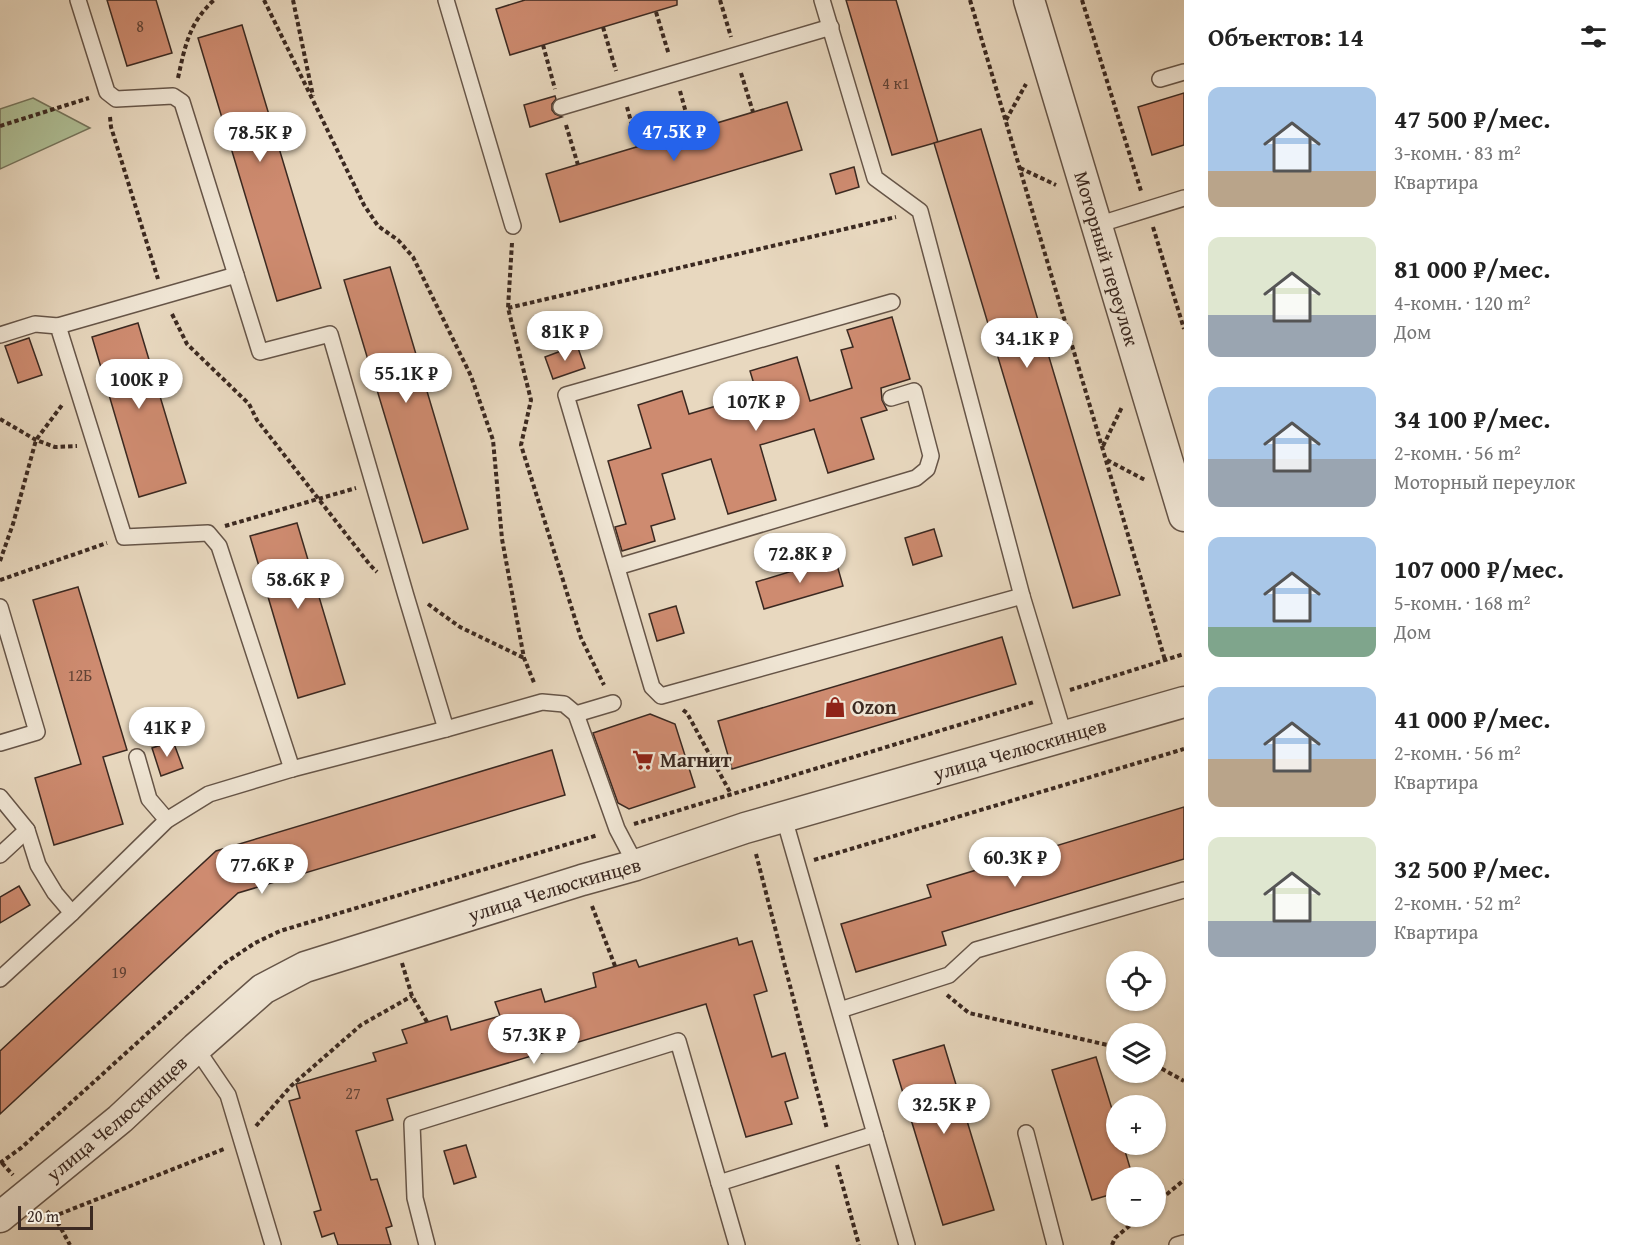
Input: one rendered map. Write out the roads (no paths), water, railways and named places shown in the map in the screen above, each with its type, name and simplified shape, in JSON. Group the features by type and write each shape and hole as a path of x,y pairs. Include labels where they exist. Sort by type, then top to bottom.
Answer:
{"street":[{"name":"Моторный переулок","path":"1029,0 1184,516"},
{"name":"улица Челюскинцев","path":"0,1217 120,1119 263,989 304,967 582,880 636,866 745,828 1184,702"}],"lane":[{"path":"78,0 106,92 116,99 173,96 182,102 260,352 330,334 405,596 446,729"},
{"path":"446,0 513,226"},
{"path":"822,0 875,178 920,211 1022,596 1065,738"},
{"path":"561,107 831,27"},
{"path":"1160,79 1184,72"},
{"path":"1097,225 1184,198"},
{"path":"0,335 35,324 58,326 236,275"},
{"path":"892,302 566,395 652,687 661,696 1022,596"},
{"path":"58,326 124,537 208,533 219,546 292,769"},
{"path":"617,567 916,478 927,469 931,456 914,391 891,398"},
{"path":"0,607 37,732 0,743"},
{"path":"0,979 72,913 167,820 209,794 292,769 542,702 564,704 576,714 617,829 636,866"},
{"path":"576,714 613,703"},
{"path":"137,757 149,799 167,820"},
{"path":"0,797 27,830 38,865 55,893 72,913"},
{"path":"784,818 907,1245"},
{"path":"0,855 27,830"},
{"path":"840,1010 950,975 976,950 1184,890"},
{"path":"427,1245 415,1198 412,1124 678,1041 736,1245"},
{"path":"196,1048 228,1095 273,1245"},
{"path":"1026,1133 1055,1245"},
{"path":"719,1184 875,1134"},
{"path":"1177,1245 1184,1243"}],"place":[{"name":"Ozon","path":"835,707"},
{"name":"Магнит","path":"643,760"}]}
